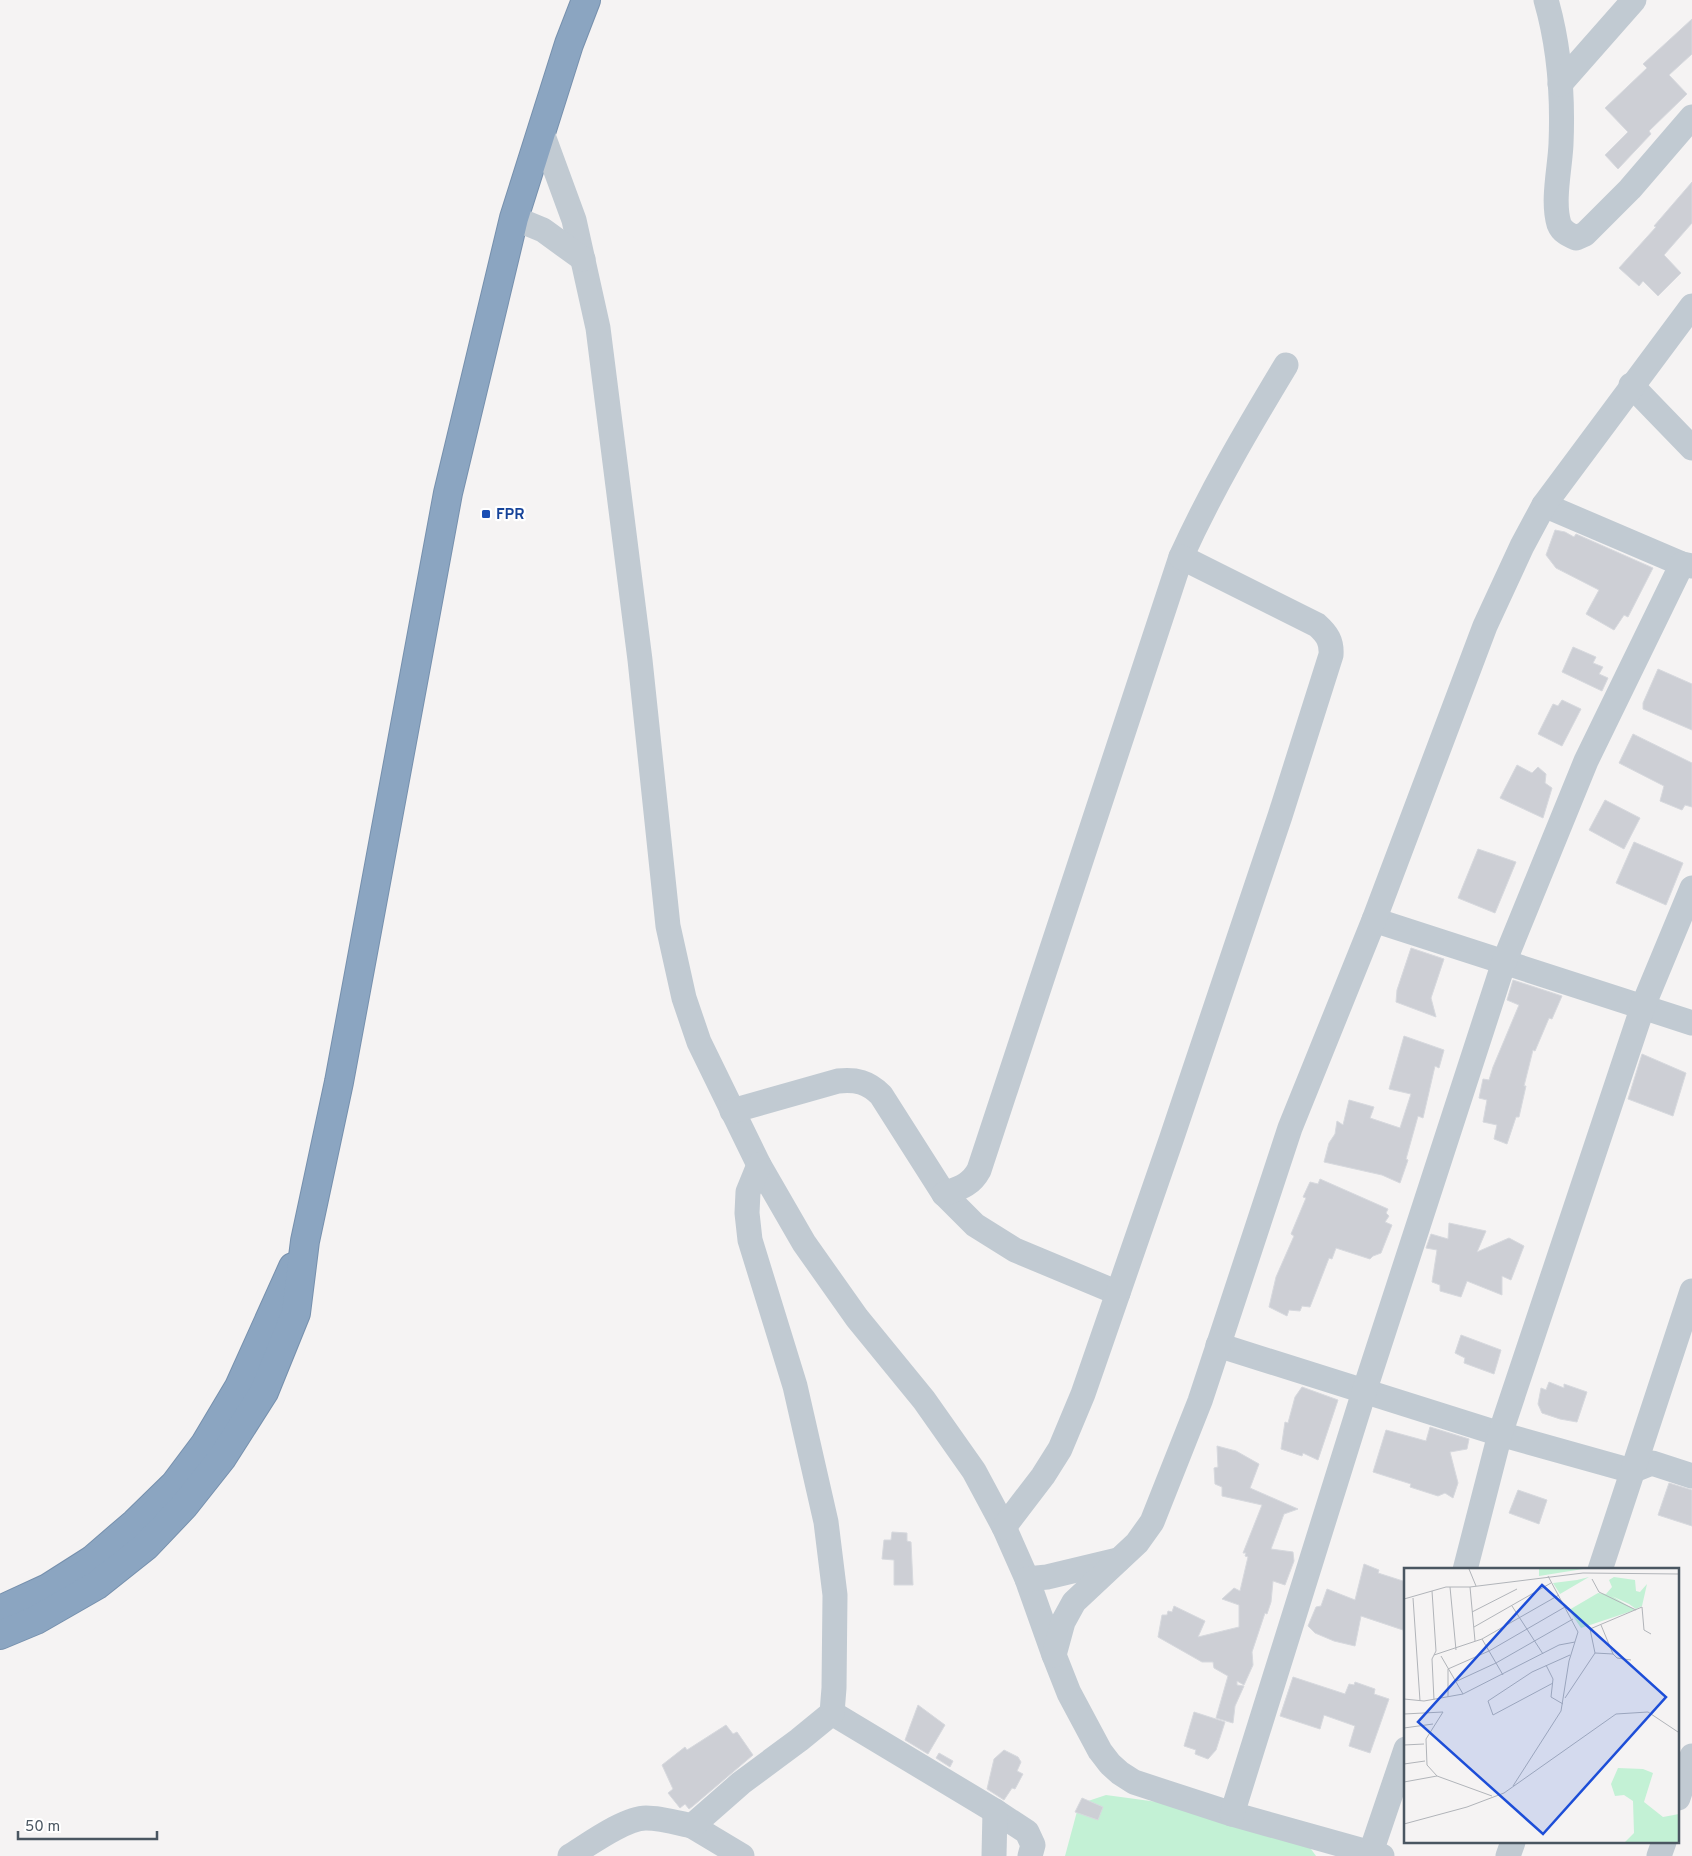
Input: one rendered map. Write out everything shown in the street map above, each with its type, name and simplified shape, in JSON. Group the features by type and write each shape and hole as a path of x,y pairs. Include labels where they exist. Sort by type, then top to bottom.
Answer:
{"highway":[{"path":"0,1635 36,1620 97,1585 146,1546 184,1506 222,1458 264,1392 296,1313 305,1241 339,1082 448,493 514,218 569,44 586,0"},
{"path":"0,1610 48,1588 92,1560 135,1523 175,1484 205,1444 239,1387 305,1241"}],"street":[{"path":"1546,0 1560,84 1561,143 1556,195 1559,224 1562,230 1576,238 1585,234 1630,189 1692,117"},
{"path":"1560,84 1634,0"},
{"path":"542,130 574,220 598,328 640,660 668,926 684,998 699,1042 759,1165 804,1243 826,1276 949,1434 974,1471 1028,1578 1069,1693 1100,1751 1110,1764 1134,1782 1232,1814 1376,1854 1404,1756"},
{"path":"514,218 543,230 583,259"},
{"path":"1054,1655 1062,1622 1071,1607 1137,1543 1152,1522 1186,1440 1290,1128 1374,920 1485,626 1522,546 1544,504 1692,306"},
{"path":"944,1194 966,1186 974,1179 979,1170 1181,556 1228,461 1286,365"},
{"path":"1632,385 1692,448"},
{"path":"1232,1814 1364,1392 1504,962 1586,761 1687,565 1544,504"},
{"path":"1004,1528 1043,1476 1060,1448 1083,1394 1280,816 1331,655 1332,646 1325,632 1317,625 1181,556"},
{"path":"1466,1568 1500,1434 1643,1006 1692,888"},
{"path":"1374,920 1692,1023"},
{"path":"732,1111 838,1081 852,1079 864,1082 881,1095 944,1194 975,1225 1015,1250 1118,1293"},
{"path":"692,1826 741,1783 832,1713 835,1595 826,1522 795,1386 750,1240 747,1213 748,1192 759,1165"},
{"path":"1601,1568 1692,1291"},
{"path":"1218,1345 1500,1434 1632,1471 1652,1463 1692,1476"},
{"path":"1028,1578 1047,1577 1119,1560"},
{"path":"832,1713 1027,1832 1033,1845 1030,1856"},
{"path":"1680,1792 1692,1756"},
{"path":"994,1856 995,1811"},
{"path":"570,1856 606,1834 632,1821 646,1818 692,1826 742,1856"},
{"path":"1508,1856 1512,1844"},
{"path":"1659,1856 1663,1844"}],"green space":[{"path":"1106,1795 1165,1803 1306,1842 1316,1856 1065,1856 1079,1804"}],"building":[{"path":"1692,19 1692,54 1669,75 1687,94 1649,131 1651,134 1618,169 1605,155 1628,132 1605,108 1647,68 1643,64"},
{"path":"1692,182 1692,223 1664,255 1681,273 1658,296 1643,281 1639,286 1619,268 1656,227 1654,226"},
{"path":"1555,530 1565,532 1574,537 1576,534 1653,568 1628,617 1624,615 1614,630 1586,614 1599,590 1556,568 1546,555"},
{"path":"1573,647 1596,657 1593,663 1603,667 1599,674 1608,678 1602,691 1562,672"},
{"path":"1658,669 1692,684 1692,730 1643,709 1643,703"},
{"path":"1562,700 1581,709 1562,746 1538,734 1553,704 1558,706"},
{"path":"1633,734 1692,763 1692,807 1685,805 1682,810 1660,801 1664,786 1619,763"},
{"path":"1517,765 1532,773 1538,767 1546,774 1545,783 1552,788 1543,818 1500,798"},
{"path":"1605,800 1640,818 1624,849 1589,830"},
{"path":"1634,842 1683,863 1666,905 1616,883"},
{"path":"1478,849 1516,862 1495,913 1458,898"},
{"path":"1411,948 1444,959 1431,998 1436,1017 1396,1002 1397,990"},
{"path":"1513,980 1562,996 1552,1019 1549,1018 1535,1051 1533,1050 1519,1117 1516,1117 1507,1144 1494,1139 1497,1125 1483,1122 1487,1100 1479,1098 1483,1079 1489,1080 1519,1005 1507,1000"},
{"path":"1404,1036 1444,1050 1439,1068 1435,1066 1423,1118 1418,1116 1406,1159 1408,1160 1400,1183 1382,1175 1324,1162 1329,1143 1335,1134 1337,1121 1343,1125 1349,1100 1374,1107 1370,1118 1400,1128 1411,1094 1389,1089"},
{"path":"1642,1054 1686,1073 1673,1116 1628,1099"},
{"path":"1320,1179 1388,1209 1386,1213 1389,1216 1385,1222 1392,1225 1381,1253 1370,1259 1336,1248 1332,1259 1329,1258 1310,1307 1302,1306 1300,1311 1289,1310 1287,1316 1269,1307 1276,1277 1294,1236 1291,1234 1306,1198 1303,1197 1310,1182 1318,1184"},
{"path":"1449,1223 1486,1231 1477,1252 1509,1238 1524,1246 1511,1280 1502,1276 1502,1295 1467,1281 1461,1297 1440,1291 1440,1285 1432,1282 1437,1250 1426,1248 1431,1234 1448,1239"},
{"path":"1461,1335 1501,1350 1494,1374 1464,1363 1465,1358 1455,1353"},
{"path":"1549,1382 1564,1388 1564,1384 1587,1392 1577,1422 1542,1413 1538,1404 1541,1388 1546,1390"},
{"path":"1302,1387 1338,1400 1318,1460 1303,1453 1302,1456 1281,1449 1285,1422 1288,1423 1295,1397"},
{"path":"1430,1427 1469,1439 1467,1449 1450,1452 1458,1483 1453,1498 1445,1493 1438,1496 1410,1487 1411,1484 1373,1472 1386,1430 1426,1441"},
{"path":"1217,1446 1236,1451 1259,1464 1250,1488 1298,1509 1284,1514 1271,1549 1293,1552 1294,1561 1285,1585 1273,1581 1271,1602 1267,1614 1265,1613 1252,1652 1253,1665 1244,1685 1237,1681 1237,1685 1244,1686 1235,1706 1233,1723 1216,1718 1228,1676 1214,1668 1213,1662 1202,1662 1158,1637 1162,1615 1167,1615 1168,1611 1172,1612 1174,1606 1205,1621 1198,1637 1239,1627 1239,1605 1222,1599 1234,1588 1240,1591 1248,1557 1245,1556 1246,1553 1243,1553 1262,1505 1222,1496 1222,1487 1215,1484 1214,1468 1218,1467"},
{"path":"1669,1483 1692,1490 1692,1526 1658,1515"},
{"path":"1518,1490 1547,1500 1539,1524 1509,1513"},
{"path":"892,1532 907,1533 907,1541 911,1542 913,1585 894,1585 894,1560 882,1559 884,1540 891,1540"},
{"path":"1364,1564 1379,1570 1378,1573 1404,1581 1404,1630 1361,1616 1355,1646 1334,1641 1315,1633 1308,1626 1316,1607 1321,1606 1327,1589 1355,1600"},
{"path":"1293,1677 1345,1694 1349,1684 1354,1685 1355,1682 1375,1689 1374,1694 1389,1699 1370,1753 1349,1746 1355,1726 1324,1715 1320,1729 1280,1716"},
{"path":"918,1705 945,1725 928,1754 905,1740"},
{"path":"1194,1712 1225,1722 1216,1750 1208,1759 1195,1754 1196,1750 1184,1746"},
{"path":"726,1725 733,1734 737,1732 753,1755 689,1809 685,1804 680,1808 668,1793 673,1789 662,1765 685,1747 687,1750"},
{"path":"1004,1750 1018,1757 1021,1762 1017,1771 1023,1774 1015,1789 1012,1788 1004,1800 987,1789 994,1759"},
{"path":"939,1753 953,1761 950,1767 936,1758"},
{"path":"1082,1798 1103,1807 1098,1820 1075,1812"}],"place":[{"name":"FPR","path":"486,514"}]}
